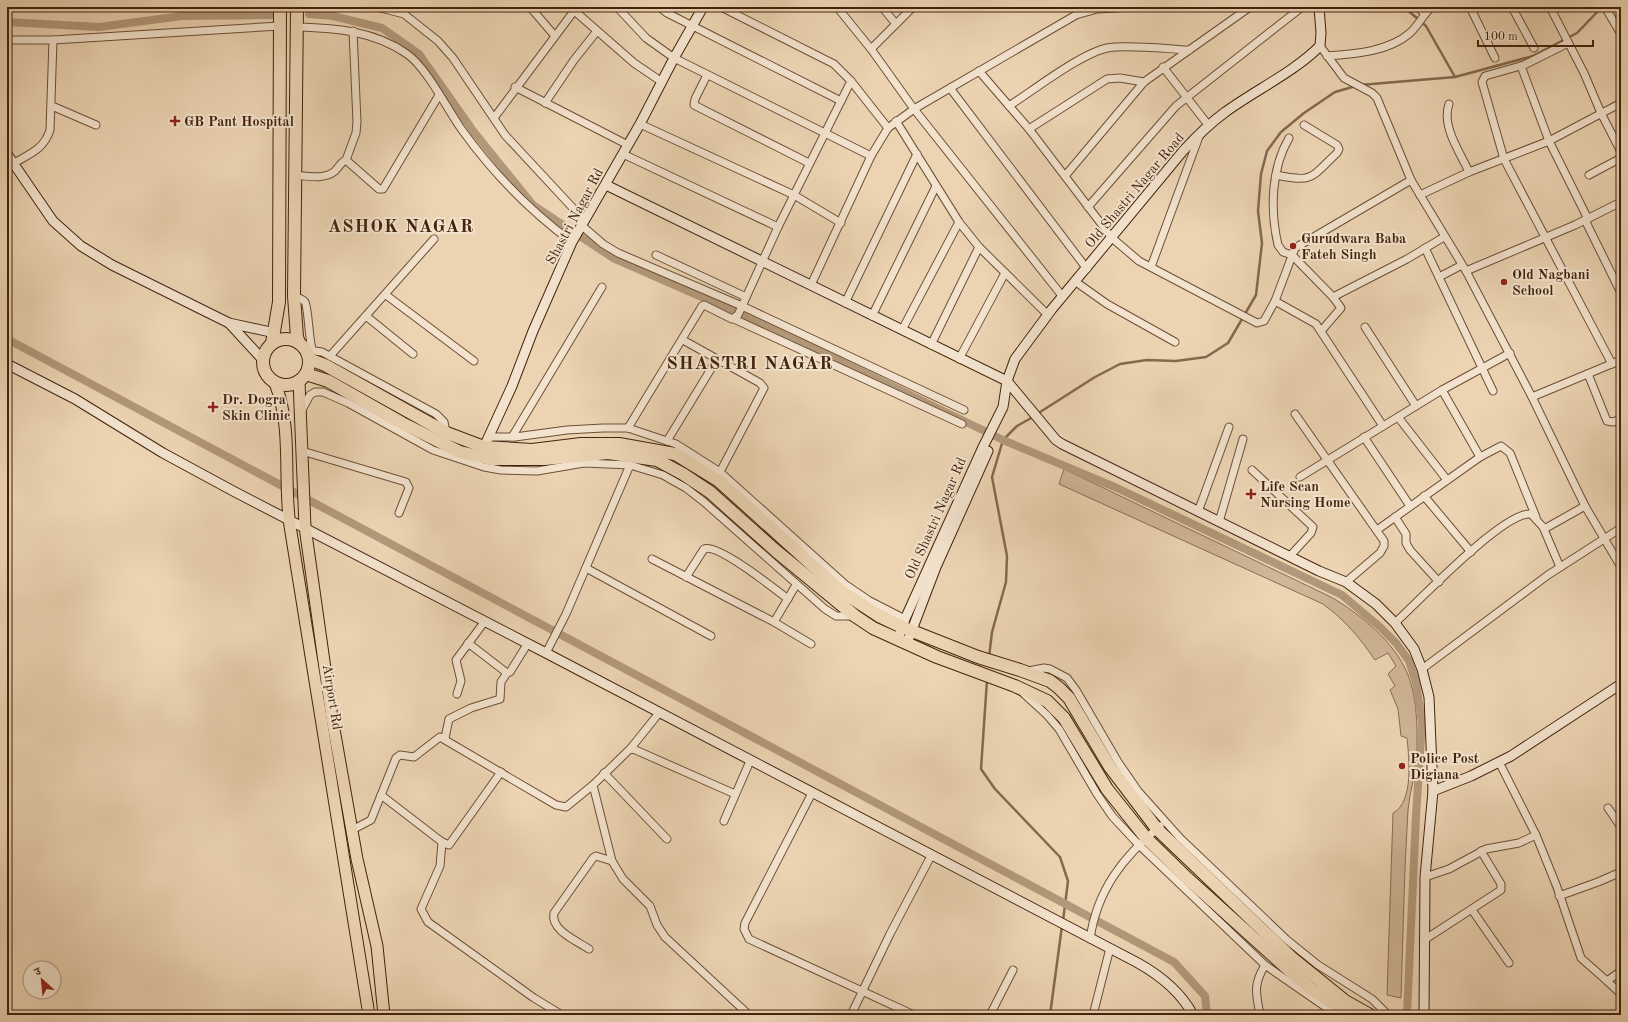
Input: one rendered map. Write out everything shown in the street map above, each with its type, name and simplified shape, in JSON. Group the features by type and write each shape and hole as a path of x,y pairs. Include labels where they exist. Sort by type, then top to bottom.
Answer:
{"highway":[{"path":"280,7 279,302 274,338 266,351 263,360 264,369 268,377 275,383 287,385 303,378 328,381 402,423 460,452 491,459 544,459 608,454 656,460 683,474 710,492 776,551 855,616 873,628 937,657 1015,686 1047,701 1056,708 1064,718 1107,789 1142,842 1208,897 1311,989 1352,1015"},
{"path":"297,7 294,296 297,337 307,350 303,378"},
{"path":"274,338 291,339 325,365 447,433 532,450 582,444 619,444 675,454 718,481 841,591 879,616 906,625 978,656 1050,681 1069,698 1110,767 1161,826 1293,959 1345,1001 1370,1015"}],"main road":[{"path":"303,378 300,414 305,527 332,718 352,830 377,946 384,1015"},
{"name":"Airport Rd","path":"275,383 279,393 285,422 289,518 369,1015"}],"street":[{"path":"377,7 404,14 446,50 509,140 578,231"},
{"path":"404,14 408,7"},
{"path":"530,7 555,36"},
{"path":"617,7 646,38 674,58 872,156"},
{"path":"659,7 693,26 841,100"},
{"name":"Shastri Nagar Rd","path":"486,442 578,231 606,186 703,7"},
{"path":"721,7 834,64 851,80 888,128"},
{"path":"837,7 871,48 914,109 1063,297"},
{"path":"882,7 896,24"},
{"path":"871,48 913,7"},
{"path":"811,285 872,156 888,128 896,121 1086,9 1133,7"},
{"path":"1179,7 1203,7"},
{"path":"1064,176 1144,82 1163,67 1190,50 1250,7"},
{"path":"1088,207 1176,106 1302,7"},
{"path":"1319,7 1321,33 1320,46 1344,78 1372,93 1377,98 1411,180 1466,271 1532,396 1585,506 1621,567"},
{"path":"1418,7 1424,16"},
{"path":"1327,56 1379,49 1409,34 1432,7"},
{"path":"1470,7 1495,58"},
{"path":"1512,7 1534,48"},
{"path":"1550,7 1584,73 1601,113 1621,152"},
{"path":"1606,7 1621,34"},
{"path":"494,118 574,8 597,31 634,63 662,82"},
{"path":"7,40 53,40 280,26"},
{"path":"297,27 332,28 354,31 379,39 408,55 420,66 470,141 503,180 542,219 597,239 618,253 962,424"},
{"path":"295,175 327,176 334,172 342,162 346,160 356,133 357,122 354,31"},
{"path":"544,104 574,60 597,31"},
{"path":"53,40 50,130 44,144 39,150 10,158 53,220 81,246 112,265 230,323 274,338"},
{"path":"1568,42 1521,66 1490,73 1481,79 1504,159 1612,364"},
{"name":"Old Shastri Nagar Road","path":"998,422 1003,406 1007,381 1015,359 1063,297 1179,156 1200,133 1224,113 1306,58 1320,46"},
{"path":"1010,106 1083,58 1098,51 1118,47 1190,50"},
{"path":"1521,66 1549,141 1621,293"},
{"path":"1163,67 1209,126"},
{"path":"979,71 1029,129 1112,238 1139,261 1254,322 1260,323 1264,321 1275,301 1296,248 1411,180"},
{"path":"707,75 695,99 694,105 809,163"},
{"path":"1029,129 1107,79 1120,78 1144,82"},
{"path":"739,312 778,227 851,80"},
{"path":"516,87 544,104 628,145"},
{"path":"950,88 1087,269"},
{"path":"346,160 374,185 381,190 383,189 439,95"},
{"path":"1420,195 1469,172 1549,141 1621,103"},
{"path":"1449,104 1446,116 1448,125 1469,172"},
{"path":"52,106 96,125"},
{"path":"896,121 959,222 979,247 1048,316"},
{"path":"640,124 794,195 841,223"},
{"path":"1276,175 1298,180 1308,179 1337,153 1339,149 1337,146 1304,125"},
{"path":"1151,267 1200,133"},
{"path":"1289,138 1280,158 1276,175 1274,202 1276,239 1283,252 1292,255 1341,308 1322,330"},
{"path":"623,154 778,227"},
{"path":"845,303 917,154"},
{"path":"1589,175 1621,158"},
{"path":"606,186 811,285 959,359 1007,381 1025,400 1056,440 1069,448 1198,512 1346,582 1376,604 1395,623 1414,649 1422,669 1429,697 1433,791 1425,877 1424,1015"},
{"path":"872,316 936,186"},
{"path":"1466,271 1546,238 1621,202"},
{"path":"902,330 959,222"},
{"path":"1333,298 1426,248 1444,236"},
{"path":"330,356 386,295 434,239"},
{"path":"931,345 979,247"},
{"path":"1426,248 1493,391"},
{"path":"656,255 746,297"},
{"path":"1439,277 1462,265"},
{"path":"959,359 1005,273"},
{"path":"1076,282 1107,304 1175,342"},
{"path":"512,437 602,288"},
{"path":"386,295 474,361"},
{"path":"1275,301 1311,320 1322,330 1383,426"},
{"path":"628,428 703,305 739,312 964,410"},
{"path":"366,316 413,354"},
{"path":"230,323 263,360"},
{"path":"1365,327 1416,406"},
{"path":"683,340 760,383 764,388 720,472"},
{"path":"307,350 330,356 436,414 444,422 447,433"},
{"path":"1300,477 1482,366 1510,353"},
{"path":"667,441 717,359"},
{"path":"1532,396 1621,360"},
{"path":"7,364 75,398 163,453 546,652 931,856 1057,921 1089,935 1148,969 1175,989 1182,996 1193,1015"},
{"path":"1588,374 1607,421 1613,422 1621,419"},
{"path":"1442,390 1480,457"},
{"path":"300,414 310,395 315,392 323,392 348,403 432,450 484,467 501,470 537,470 584,463 630,465 658,473 686,488 725,520 796,585 825,609 836,616 855,616"},
{"path":"1295,414 1384,541 1384,546 1380,553 1346,582"},
{"path":"1398,417 1447,480"},
{"name":"Old Shastri Nagar Rd","path":"906,625 998,422"},
{"path":"1198,512 1229,427"},
{"path":"486,442 567,430 628,428 667,441 693,453 720,472 846,585 906,625"},
{"path":"1364,437 1410,506"},
{"path":"1219,522 1243,438"},
{"path":"1377,530 1480,457 1502,446 1507,449 1536,517 1543,527 1560,567"},
{"path":"302,451 406,482 409,488 399,513"},
{"path":"546,652 563,621 630,465"},
{"path":"1252,470 1313,527 1311,533 1290,556"},
{"path":"903,641 906,625 936,567 972,478"},
{"path":"1424,496 1471,552"},
{"path":"1543,527 1554,525 1585,506"},
{"path":"1395,623 1488,536 1512,519 1526,513 1536,517"},
{"path":"1395,517 1406,534 1406,543 1410,550 1440,582"},
{"path":"1422,669 1480,624 1560,567 1621,528"},
{"path":"686,577 704,549 710,548 739,564 788,599"},
{"path":"652,559 774,622 811,644"},
{"path":"586,568 711,636"},
{"path":"774,622 796,585"},
{"path":"456,694 461,681 456,660 485,621"},
{"path":"468,643 507,673"},
{"path":"444,738 449,719 471,708 500,699 501,682 507,673 510,672 528,643"},
{"path":"1433,791 1499,762 1526,747 1621,684"},
{"path":"352,830 372,820 396,758 400,756 414,757 439,737 444,738 458,748 556,805 563,807 568,806 593,785 631,748 660,713"},
{"path":"631,748 735,794"},
{"path":"724,821 750,761"},
{"path":"1499,762 1536,835 1581,958 1621,994"},
{"path":"382,795 442,842 448,845 451,843 501,772"},
{"path":"604,773 667,839"},
{"path":"593,785 612,861 623,879 650,906 656,926 665,937 749,1015"},
{"path":"812,793 748,916 744,929 749,939 914,1015"},
{"path":"1608,808 1621,827"},
{"path":"1089,935 1105,888 1113,875 1142,842 1161,826 1222,879 1287,940 1318,965 1372,999 1388,1015"},
{"path":"1425,877 1449,870 1481,851 1492,847 1519,843 1536,835"},
{"path":"442,842 440,866 421,909 428,922 534,998 562,1015"},
{"path":"1142,842 1265,965 1337,1015"},
{"path":"1424,940 1472,910 1498,892 1502,887 1481,851"},
{"path":"589,949 559,929 554,922 554,913 593,858 596,856 612,861"},
{"path":"851,1015 864,991 890,934 931,856"},
{"path":"1559,896 1621,872"},
{"path":"1472,910 1509,963"},
{"path":"1093,1015 1110,948"},
{"path":"1260,1015 1256,983 1265,965"},
{"path":"990,1015 1013,970"},
{"path":"1607,981 1621,972"}],"shaded area":[{"path":"1064,469 1331,597 1365,620 1395,651 1408,675 1414,695 1417,741 1415,768 1408,810 1401,998 1387,995 1393,813 1400,807 1407,790 1409,779 1409,757 1407,738 1401,736 1398,709 1390,690 1395,686 1388,674 1396,666 1388,653 1375,660 1352,630 1323,604 1059,484"}],"waterway":[{"path":"1404,7 1426,26 1455,77"},
{"path":"1360,85 1455,77 1533,56 1577,33 1602,7"},
{"path":"309,14 333,16 382,28 419,54 474,132 533,205 613,258 779,331 1003,440 1117,488 1342,595 1380,627 1396,643 1409,661 1416,683 1422,723 1416,816 1407,1015"},
{"path":"7,22 99,27 182,16 271,15"},
{"path":"1037,414 1095,377 1120,364 1147,360 1176,361 1206,357 1228,343 1256,295 1262,243 1258,211 1261,174 1267,151 1281,132 1304,113 1335,92 1356,86"},
{"path":"7,339 1174,962 1205,996 1207,1015"},
{"path":"989,657 992,632 1006,582 1007,556 992,477 1003,440 1017,426 1033,417"},
{"path":"987,680 981,769 995,789 1060,857 1068,881 1063,921"},
{"path":"1050,1015 1062,926"}],"place":[{"name":"GB Pant Hospital","path":"175,121"},
{"name":"Gurudwara Baba Fateh Singh","path":"1293,246"},
{"name":"Old Nagbani School","path":"1504,282"},
{"name":"Dr. Dogra Skin Clinic","path":"213,407"},
{"name":"Life Scan Nursing Home","path":"1251,494"},
{"name":"Police Post Digiana","path":"1402,766"}],"district":[{"name":"ASHOK NAGAR","path":"401,226"},
{"name":"SHASTRI NAGAR","path":"750,363"}]}
